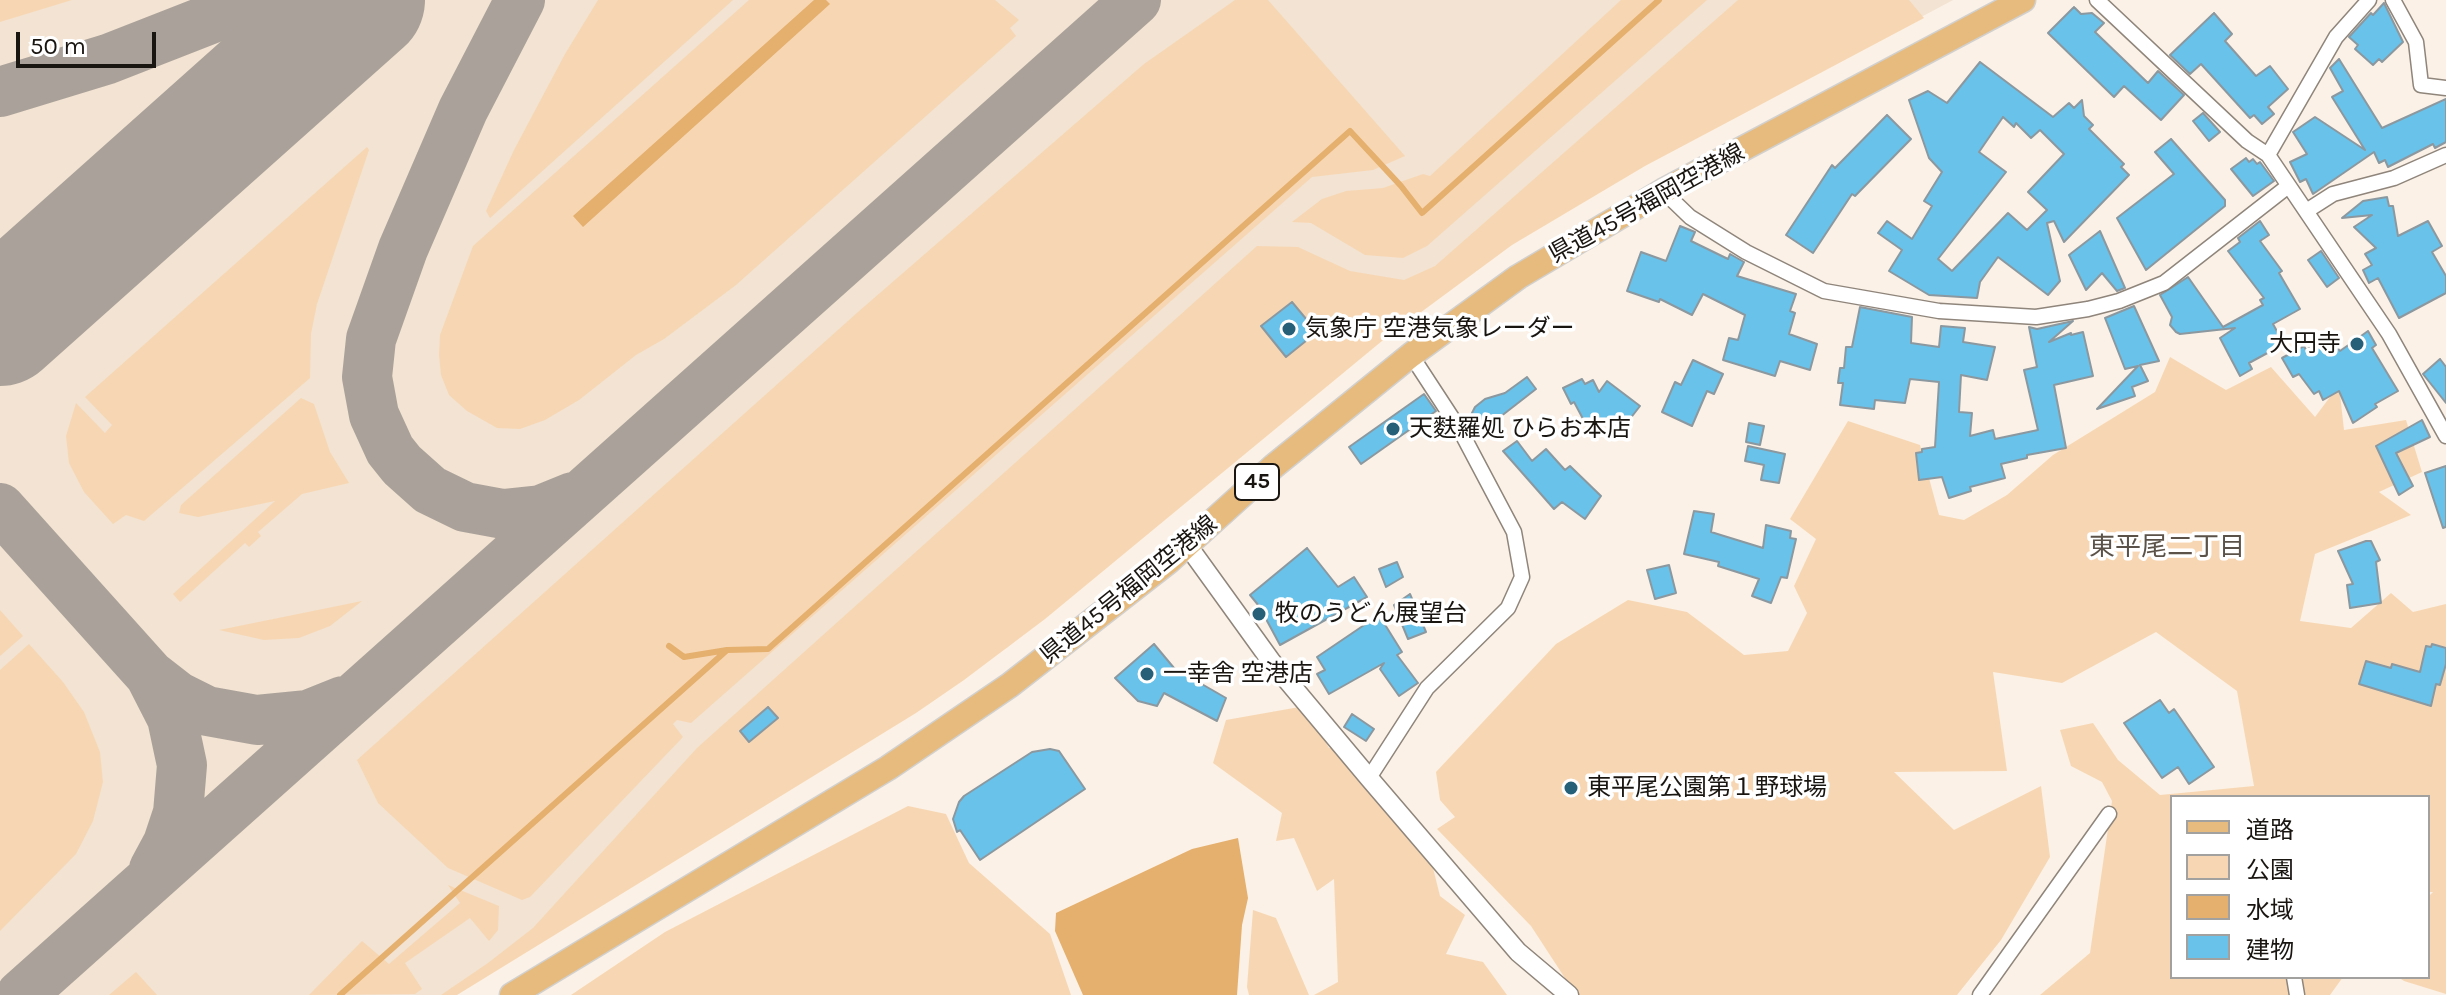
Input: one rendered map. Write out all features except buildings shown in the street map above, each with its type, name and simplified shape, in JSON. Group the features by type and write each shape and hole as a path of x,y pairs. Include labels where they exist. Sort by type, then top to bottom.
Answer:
{"main road":[{"name":"県道45号福岡空港線","path":"512,995 888,768 1010,685 1188,546 1274,466 1411,355 1518,277 1663,191 2023,0"}],"street":[{"path":"2097,0 2247,141 2268,155 2389,334 2446,436"},
{"path":"2268,155 2336,37 2369,0"},
{"path":"2393,0 2416,42 2421,85 2446,88"},
{"path":"2308,210 2333,194 2394,178 2446,155"},
{"path":"1663,191 1690,217 1746,252 1824,291 1939,311 2036,317 2119,301 2164,283 2287,187"},
{"path":"1369,778 1427,688 1508,608 1522,577 1514,532 1460,430 1411,355"},
{"path":"1188,546 1271,661 1369,778 1518,952 1569,995"},
{"path":"1980,995 2109,814"}],"shaded area":[{"path":"0,0 1953,0 1621,177 1466,273 1326,384 1008,647 454,995 0,995"}],"green space":[{"path":"0,0 72,0 0,22"},
{"path":"598,0 733,0 490,218 486,211 514,150 565,54"},
{"path":"749,0 995,0 1019,20 1010,28 1016,36 736,285 664,339 636,355 579,400 545,420 520,429 497,428 467,411 449,395 441,375 439,355 440,335 473,246"},
{"path":"1235,0 1268,0 1405,156 1373,170 1312,177 691,723 677,720 673,724 683,737 530,897 522,900 448,868 378,803 357,760 858,312 1144,64"},
{"path":"1621,0 1707,0 1427,246 1403,258 1365,255 1311,223 1292,222 1322,199 1346,191 1383,188 1423,174 1430,176"},
{"path":"1738,0 1909,0 1924,18 1645,166 1512,245 1382,341 1045,619 964,680 916,713 457,995 441,995 533,928 697,748 1257,246 1298,247 1350,271 1404,280 1435,266"},
{"path":"367,147 369,150 317,304 311,334 310,378 144,521 126,515 113,524 84,492 69,463 66,436 76,403 105,433 112,425 85,397"},
{"path":"2170,357 2226,390 2271,367 2315,417 2339,385 2344,430 2406,420 2422,472 2379,492 2411,515 2315,554 2300,621 2351,628 2391,593 2413,612 2446,604 2446,994 2401,979 2430,979 2430,895 2433,892 2430,892 2430,795 2170,795 2170,979 2342,979 2330,995 2040,995 2090,953 2112,801 2102,782 2071,766 2060,730 2093,723 2118,760 2160,795 2254,786 2237,691 2156,632 2062,683 1993,672 2007,771 1894,772 1954,830 2041,786 2050,857 2001,940 1957,995 1576,995 1531,926 1437,829 1455,817 1440,800 1436,772 1556,644 1628,600 1687,612 1744,655 1788,651 1807,613 1794,586 1816,539 1790,519 1848,421 1920,445 1939,515 1964,520 2007,495 2053,455 2155,392"},
{"path":"301,398 314,404 330,452 349,483 302,494 258,532 261,536 249,547 245,543 180,602 173,594 275,501 198,517 179,513 181,505"},
{"path":"362,601 330,626 299,638 264,640 219,630"},
{"path":"0,610 23,636 0,656"},
{"path":"29,644 63,682 84,712 100,752 103,782 93,821 76,854 0,931 0,670"},
{"path":"1305,706 1329,748 1348,744 1426,840 1440,896 1465,915 1446,954 1483,962 1507,995 1314,995 1338,982 1334,879 1317,891 1294,838 1276,841 1282,813 1213,763 1226,720"},
{"path":"908,806 946,814 969,863 1050,934 1071,995 571,995 665,932"},
{"path":"448,885 499,906 498,930 489,941 470,918 405,963 422,989 415,994 309,995 362,941 389,964 460,903"},
{"path":"1253,910 1276,918 1309,995 1249,995"},
{"path":"136,972 157,995 109,995"}],"water":[{"path":"814,0 826,0 830,4 583,227 573,216"},
{"path":"1238,838 1248,898 1242,925 1237,995 1083,995 1055,931 1056,913 1192,849"}],"waterway":[{"path":"669,646 684,657 727,650 768,649 1350,131 1422,213 1659,0"},
{"path":"340,995 726,651"}],"taxiway":[{"path":"0,92 108,59 259,0"},
{"path":"520,0 463,110 403,249 371,339 367,377 374,415 390,450 430,490 465,507 503,514 541,510 573,497"},
{"path":"21,995 1136,0"},
{"path":"0,333 18,307"},
{"path":"0,508 150,675 177,696 207,711 257,720 308,715 343,701"},
{"path":"150,675 172,718 182,765 178,813 168,843 154,869"}],"runway":[{"path":"0,323 362,0"}],"place":[{"name":"気象庁 空港気象レーダー","path":"1289,329"},
{"name":"大円寺","path":"2357,344"},
{"name":"天麩羅処 ひらお本店","path":"1393,429"},
{"name":"牧のうどん展望台","path":"1259,614"},
{"name":"一幸舎 空港店","path":"1147,674"},
{"name":"東平尾公園第１野球場","path":"1571,788"}],"district":[{"name":"東平尾二丁目","path":"2167,548"}]}
